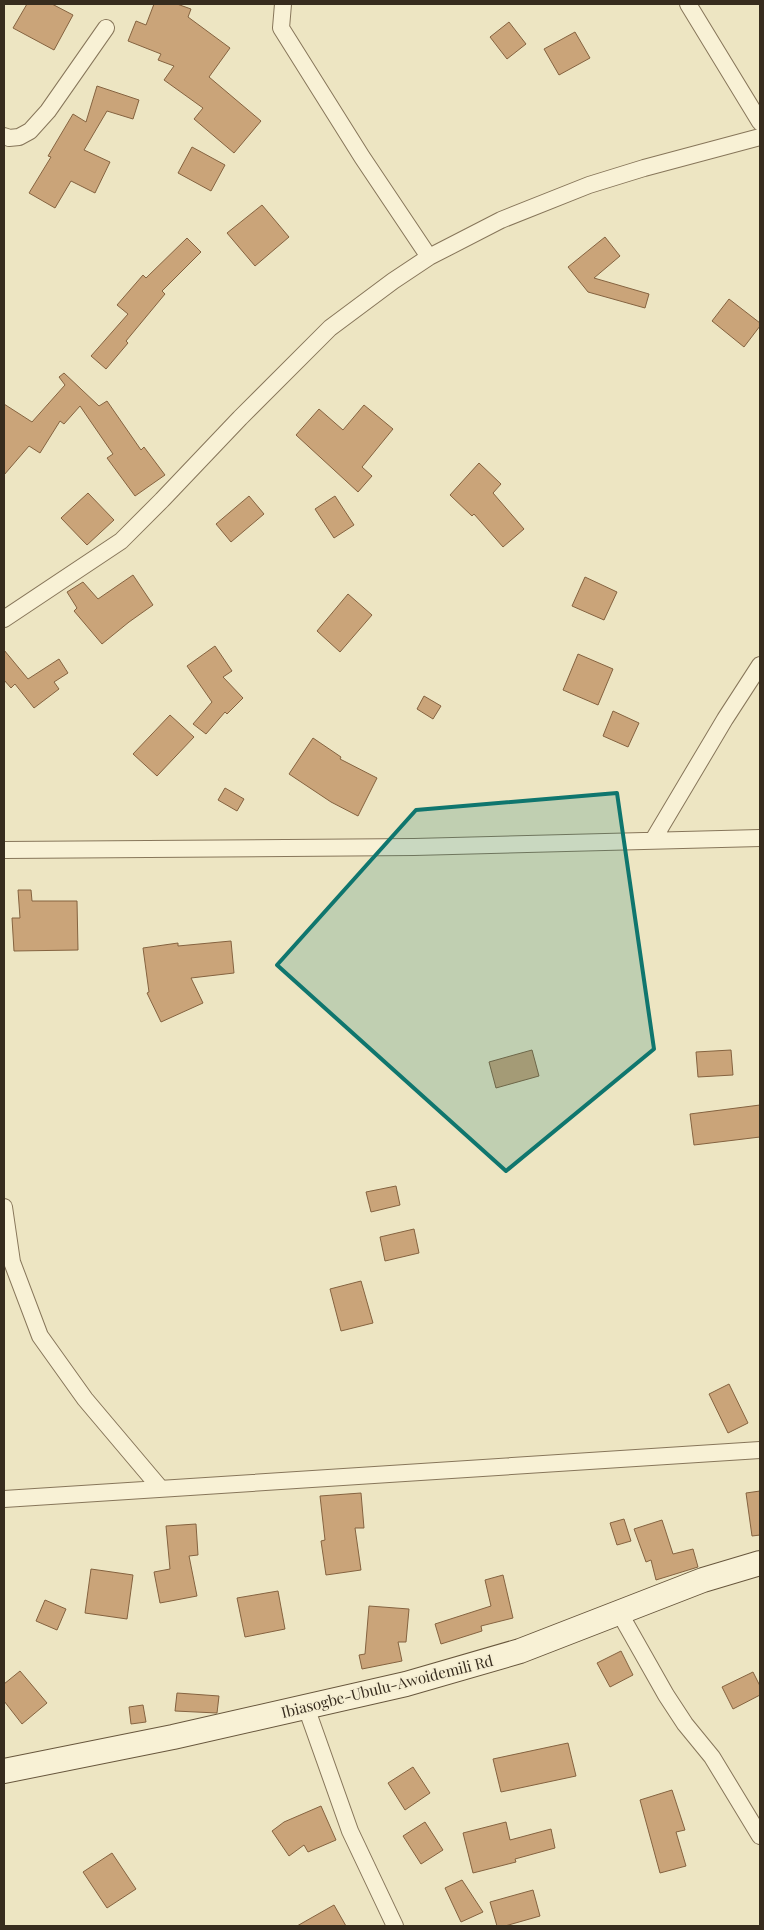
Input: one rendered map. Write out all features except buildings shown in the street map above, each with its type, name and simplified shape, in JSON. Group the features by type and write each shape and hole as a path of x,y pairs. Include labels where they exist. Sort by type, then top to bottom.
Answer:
{"street":[{"path":"283,4 281,28 362,157 429,257"},
{"path":"688,4 760,122"},
{"path":"4,136 9,138 19,137 30,131 48,111 106,28"},
{"path":"4,619 121,541 330,328 429,257 501,220 589,185 644,168 760,137"},
{"path":"653,840 725,718 760,665"},
{"path":"4,850 414,847 760,838"},
{"path":"4,1207 8,1263 40,1336 85,1399 161,1489"},
{"path":"4,1499 760,1450"},
{"name":"Ibiasogbe-Ubulu-Awoidemili Rd","path":"4,1771 173,1737 406,1684 520,1651 703,1580 760,1563"},
{"path":"619,1612 666,1695 685,1724 712,1757 760,1836"},
{"path":"306,1707 350,1831 396,1926"}],"highlighted area":[{"path":"617,793 654,1049 506,1171 277,965 416,810"}]}
